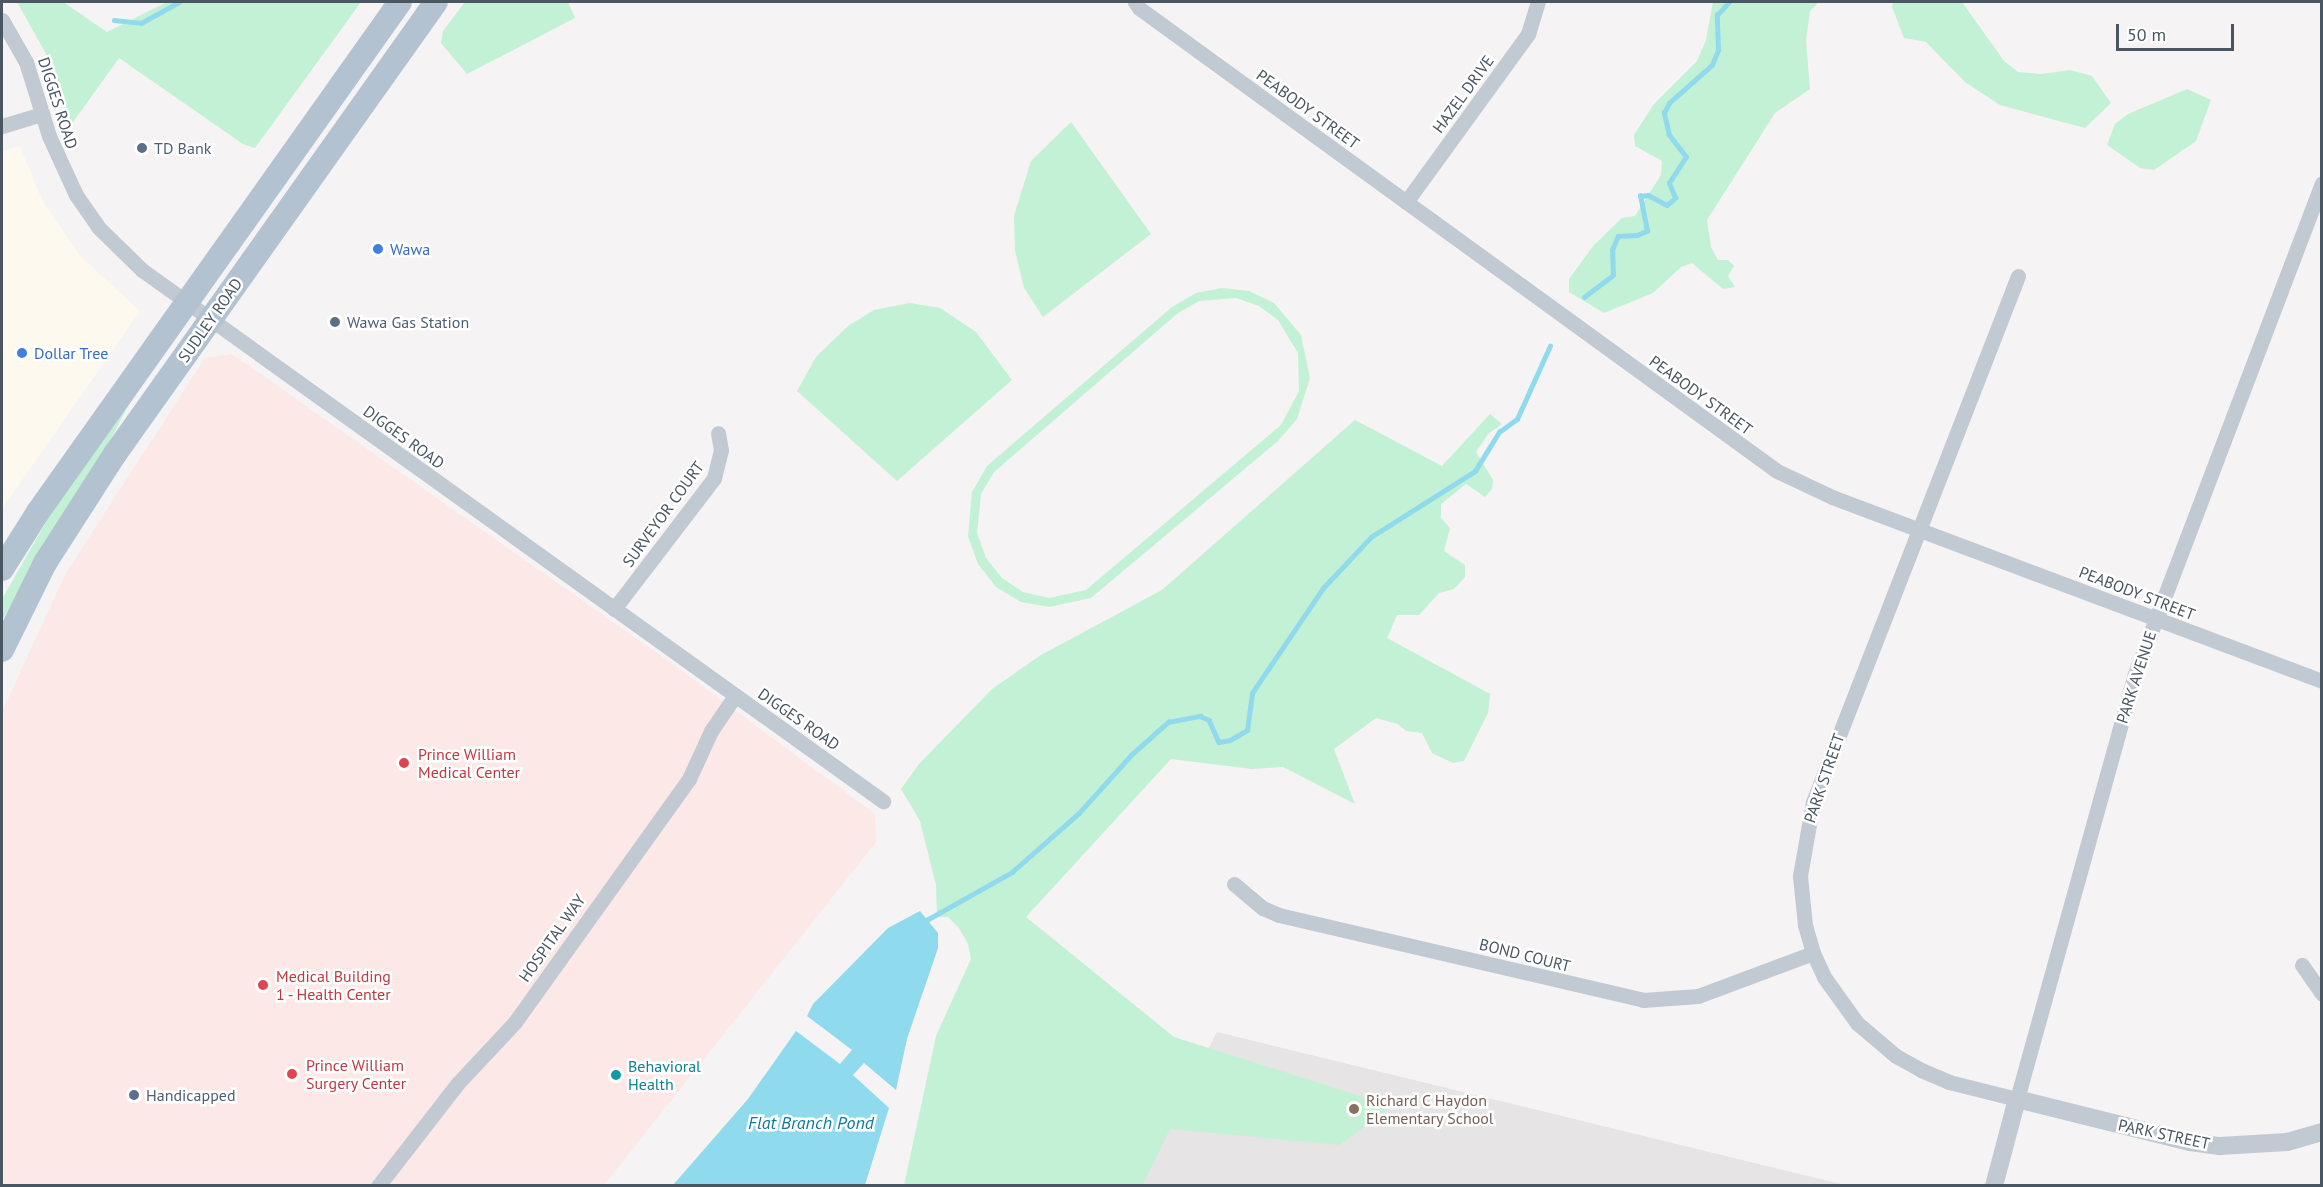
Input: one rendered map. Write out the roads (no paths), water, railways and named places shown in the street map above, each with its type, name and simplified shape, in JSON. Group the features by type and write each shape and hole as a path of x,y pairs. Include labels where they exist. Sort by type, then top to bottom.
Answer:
{"main road":[{"name":"SUDLEY ROAD","path":"2,650 74,516 210,319 436,2"},
{"name":"SUDLEY ROAD","path":"2,569 185,302 399,3"}],"street":[{"name":"PEABODY STREET","path":"1135,2 1139,8 1777,471 1919,530 2322,681"},
{"name":"HAZEL DRIVE","path":"1406,202 1528,34 1538,2"},
{"name":"DIGGES ROAD","path":"2,20 26,62 62,169 98,227 142,270 884,801"},
{"path":"2,126 42,114"},
{"name":"PARK AVENUE","path":"1995,1185 2077,872 2135,674 2322,183"},
{"name":"PARK STREET","path":"2018,276 1807,825 1800,876 1801,904 1814,953 1839,1000 1857,1023 1896,1056 1949,1082 2190,1142 2220,1146 2287,1142 2322,1132"},
{"name":"SURVEYOR COURT","path":"614,609 714,478 721,450 718,433"},
{"name":"HOSPITAL WAY","path":"378,1185 458,1083 515,1022 683,788 711,731 735,696"},
{"name":"BOND COURT","path":"1234,884 1263,908 1279,915 1644,1000 1698,996 1814,953"},
{"path":"2302,965 2322,994"}],"water":[{"name":"Flat Branch Pond","path":"920,911 938,933 938,948 907,1039 896,1090 864,1063 853,1075 889,1108 865,1185 673,1185 748,1099 796,1031 840,1064 852,1050 807,1016 813,1004 888,928"}],"waterway":[{"path":"114,20 141,23 179,2"},
{"path":"1584,297 1613,275 1612,250 1618,236 1637,235 1647,231 1640,196 1648,195 1667,205 1675,198 1669,183 1686,157 1669,135 1664,113 1669,103 1712,65 1718,50 1717,15 1729,2"},
{"path":"923,922 1012,872 1079,813 1131,755 1168,722 1200,716 1209,720 1219,742 1230,740 1247,730 1252,693 1323,588 1371,537 1475,471 1499,432 1517,419 1550,346"}],"place":[{"name":"TD Bank","path":"142,148"},
{"name":"Wawa","path":"378,249"},
{"name":"Wawa Gas Station","path":"335,322"},
{"name":"Dollar Tree","path":"22,353"},
{"name":"Prince William Medical Center","path":"404,763"},
{"name":"Medical Building 1 - Health Center","path":"263,985"},
{"name":"Prince William Surgery Center","path":"292,1074"},
{"name":"Behavioral Health","path":"616,1075"},
{"name":"Handicapped","path":"134,1095"},
{"name":"Richard C Haydon Elementary School","path":"1354,1109"}]}
